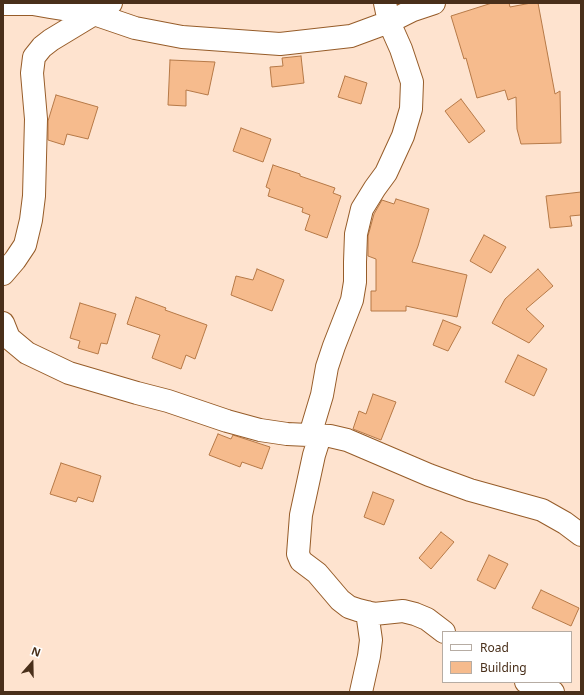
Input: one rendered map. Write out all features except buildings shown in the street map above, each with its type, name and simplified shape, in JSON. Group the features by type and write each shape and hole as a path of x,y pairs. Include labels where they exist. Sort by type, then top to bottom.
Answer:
{"street":[{"path":"3,4 33,4 50,8 103,9 135,28 182,37 280,44 351,36 387,12 413,10 434,3"},
{"path":"3,274 25,245 31,220 34,196 36,119 32,73 34,57 42,46 50,40 103,9"},
{"path":"387,12 412,82 411,109 403,136 386,173 362,209 356,234 355,282 352,300 334,346 322,395 312,462 301,515 298,554 301,561 317,573 348,607 374,614 402,611 416,614 427,618 443,631"},
{"path":"3,323 9,338 27,353 69,372 260,430 287,434 330,436 346,440 429,475 470,490 542,510 565,522 581,535"},
{"path":"361,692 371,640 367,612"},
{"path":"529,683 553,692"}]}
